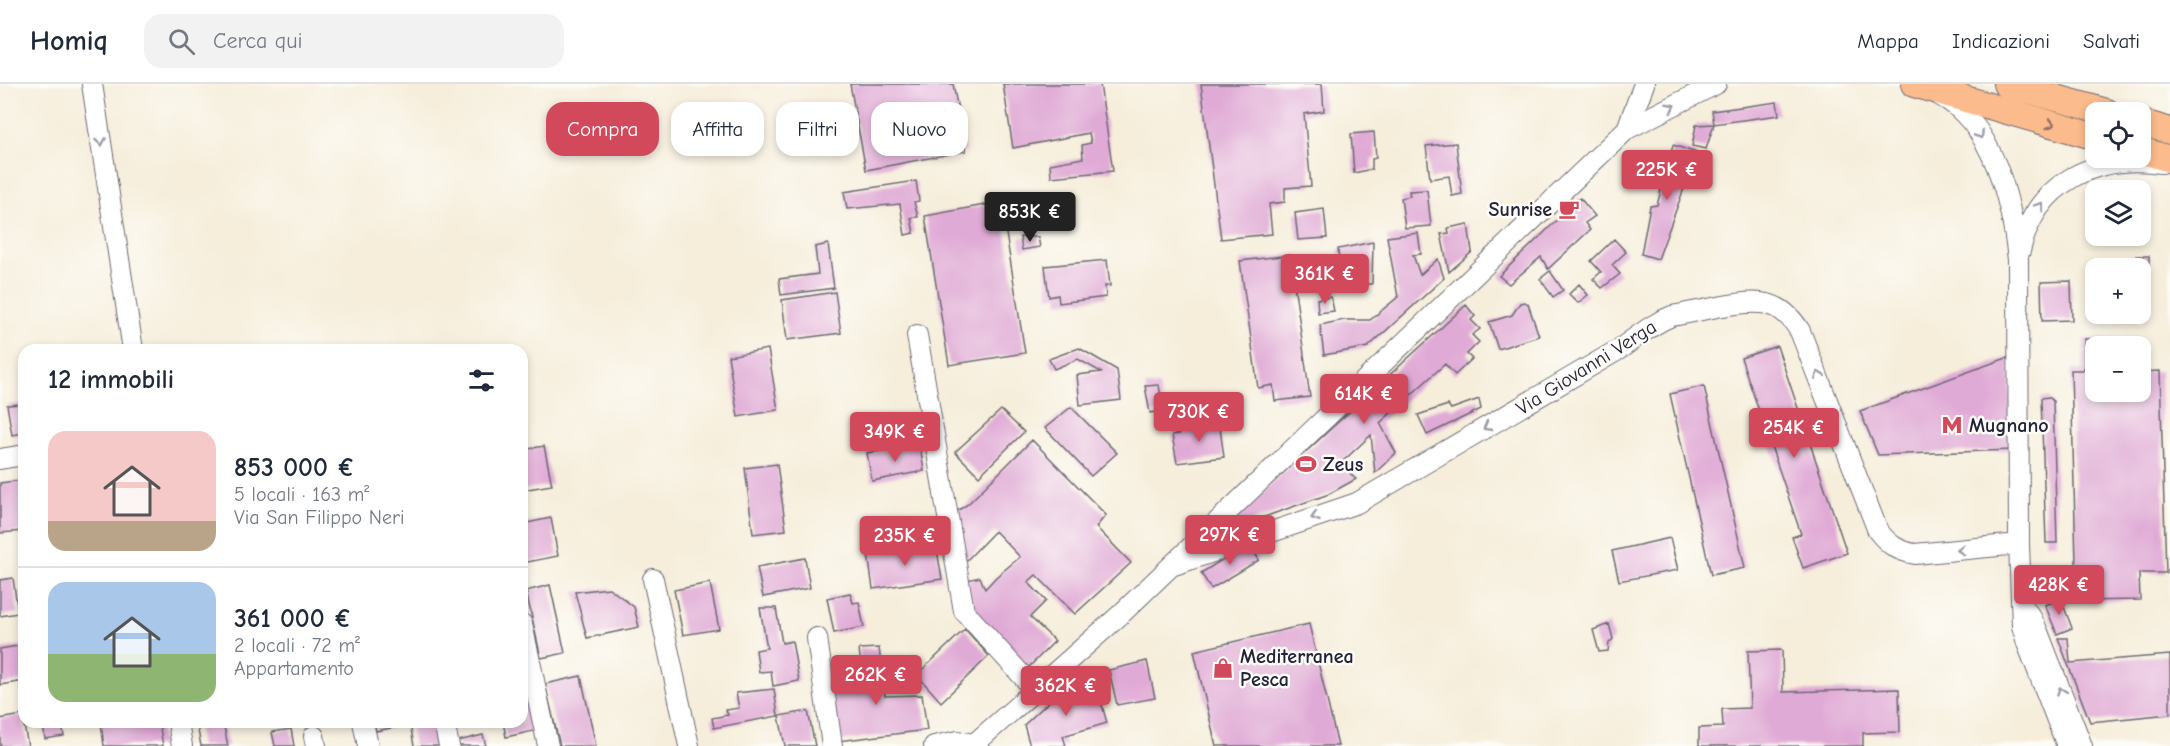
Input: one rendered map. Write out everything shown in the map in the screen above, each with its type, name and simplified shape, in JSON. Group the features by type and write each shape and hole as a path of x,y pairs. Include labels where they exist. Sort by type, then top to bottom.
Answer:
{"main road":[{"path":"2006,84 2085,106"},
{"path":"1917,85 2085,134"},
{"path":"2151,125 2170,130"},
{"path":"2151,153 2170,159"}],"street":[{"path":"92,84 133,344"},
{"path":"1627,129 1644,84"},
{"path":"934,746 958,741 973,745 1102,631 1627,129 1716,84"},
{"path":"1917,85 1945,98 1960,111 1982,137 2004,185 2015,227 2018,260 2019,544 2022,626 2067,746"},
{"path":"2018,260 2024,234 2043,202 2060,184 2099,166 2149,161 2170,164"},
{"name":"Via Giovanni Verga","path":"1171,566 1357,503 1618,350 1664,319 1756,301 1778,308 1795,322 1878,531 1893,547 1915,554 2019,544"},
{"path":"917,334 964,611 1035,690"},
{"path":"0,459 18,456"},
{"path":"653,579 689,746"},
{"path":"2022,606 2038,632 2082,746"},
{"path":"817,638 832,746"},
{"path":"528,652 548,746"},
{"path":"179,728 182,746"},
{"path":"364,728 368,746"},
{"path":"445,728 449,746"}],"building":[{"path":"850,84 953,84 956,102 871,102 871,156 940,156 866,170 859,132 859,102 853,102"},
{"path":"1003,84 1100,84 1113,171 1051,177 1050,164 1083,158 1082,145 1091,143 1089,133 1013,148"},
{"path":"1201,84 1322,84 1324,111 1304,114 1311,186 1285,188 1285,202 1269,204 1272,234 1221,239"},
{"path":"1777,102 1779,115 1714,124 1712,111"},
{"path":"1714,124 1706,149 1692,146 1696,125"},
{"path":"1374,132 1376,158 1372,159 1372,169 1354,173 1351,134"},
{"path":"1456,143 1462,194 1452,196 1449,176 1430,179 1426,146"},
{"path":"1673,145 1697,153 1658,259 1641,254 1650,206 1657,205"},
{"path":"916,181 919,201 914,202 918,217 911,218 914,233 905,235 900,204 847,209 844,192"},
{"path":"1427,190 1431,226 1405,228 1401,198 1410,196 1409,191"},
{"path":"1580,198 1595,216 1585,223 1590,230 1548,269 1541,257 1509,284 1499,276"},
{"path":"1001,202 1025,353 949,365 925,216"},
{"path":"1324,209 1327,238 1298,240 1295,213"},
{"path":"1468,224 1472,252 1449,272 1441,234 1449,233 1448,228"},
{"path":"1418,233 1421,254 1413,255 1420,275 1438,259 1444,278 1368,347 1324,355 1320,325 1344,320 1370,320 1398,297 1387,237"},
{"path":"1020,237 1038,237 1040,247 1022,250"},
{"path":"1614,239 1626,252 1612,265 1620,274 1602,288 1593,279 1601,272 1591,261"},
{"path":"1373,242 1372,284 1341,284 1338,249"},
{"path":"828,244 834,288 781,295 779,279 818,274 815,247"},
{"path":"1290,255 1310,397 1275,401 1273,385 1258,388 1240,261"},
{"path":"2136,256 2149,256 2149,258 2136,258"},
{"path":"1107,260 1110,286 1105,286 1106,297 1059,303 1058,295 1049,297 1045,266"},
{"path":"1550,271 1563,290 1553,297 1540,279"},
{"path":"2071,281 2072,320 2042,321 2041,282"},
{"path":"1579,284 1588,295 1578,303 1569,294"},
{"path":"835,292 841,333 787,340 782,300"},
{"path":"1331,297 1334,311 1318,313 1317,299"},
{"path":"1520,303 1528,304 1539,336 1498,349 1489,322 1512,315"},
{"path":"1466,305 1475,316 1471,320 1480,329 1472,335 1479,342 1467,354 1472,359 1455,375 1445,364 1380,423 1396,453 1375,473 1371,435 1340,464 1356,479 1329,494 1233,528 1228,523"},
{"path":"2084,339 2085,402 2151,402 2151,371 2160,371 2166,573 2139,573 2140,600 2077,601 2071,370 2084,370"},
{"path":"1777,346 1847,553 1803,568 1792,537 1801,534 1741,358"},
{"path":"1079,348 1117,370 1121,400 1080,405 1077,375 1101,372 1078,359 1054,369 1049,359"},
{"path":"768,349 778,410 738,417 728,356"},
{"path":"2009,357 2013,450 1878,455 1860,411"},
{"path":"1159,385 1163,411 1150,413 1145,386"},
{"path":"1704,386 1745,568 1711,575 1670,394"},
{"path":"2049,397 2053,401 2057,543 2046,543 2041,398"},
{"path":"1479,399 1481,409 1427,435 1418,415 1448,405 1451,409"},
{"path":"18,404 18,434 12,435 7,405"},
{"path":"1071,407 1117,453 1091,476 1045,428"},
{"path":"1001,410 1024,432 979,476 955,452"},
{"path":"1219,421 1224,457 1177,463 1172,435 1179,434 1179,429"},
{"path":"1032,440 1106,515 1096,527 1131,563 1075,614 1036,575 1028,582 1046,601 1030,617 1055,641 1026,670 976,617 967,580 980,577 985,589 1020,557 995,531 965,562 957,511 968,504"},
{"path":"920,445 924,471 872,481 867,453"},
{"path":"544,446 552,485 528,489 528,449"},
{"path":"777,464 786,530 753,534 745,468"},
{"path":"18,481 18,532 0,533 0,483"},
{"path":"551,518 558,556 528,562 528,523"},
{"path":"1670,538 1678,570 1619,581 1612,551"},
{"path":"1249,543 1259,560 1211,589 1201,573"},
{"path":"936,544 942,579 873,589 868,554"},
{"path":"805,558 810,588 763,597 757,567"},
{"path":"13,578 18,613 0,616 0,580"},
{"path":"710,583 719,629 683,635 674,590"},
{"path":"550,585 565,653 541,658 528,590"},
{"path":"609,588 634,607 639,627 587,638 575,592"},
{"path":"850,593 853,603 859,602 864,627 834,633 827,598"},
{"path":"2061,599 2072,628 2057,634 2045,605"},
{"path":"760,608 776,608 782,643 792,641 799,681 773,686 771,671 759,672 756,650 767,648"},
{"path":"1309,624 1338,746 1216,746 1194,651"},
{"path":"1609,624 1613,639 1609,643 1608,651 1599,652 1593,630"},
{"path":"965,629 989,656 941,702 917,675"},
{"path":"2058,638 2068,638 2070,663 2170,655 2170,714 2090,722"},
{"path":"18,646 18,682 0,685 0,649"},
{"path":"879,648 885,696 922,695 927,730 838,741 831,693 864,690 859,649"},
{"path":"1782,650 1783,692 1899,689 1900,732 1863,733 1863,746 1699,746 1699,728 1723,727 1722,709 1750,708 1748,651"},
{"path":"1147,661 1155,698 1117,705 1109,670"},
{"path":"581,676 596,746 560,746 545,684"},
{"path":"1096,683 1107,723 1063,736 1066,746 1030,746 1024,725 1055,696"},
{"path":"528,689 538,730 506,737 504,728 528,728"},
{"path":"774,689 778,716 714,728 712,718 728,715 726,710 739,708 736,693"},
{"path":"808,711 815,746 785,746 779,716"},
{"path":"18,716 18,728 25,728 28,746 0,746 0,719"},
{"path":"44,728 62,728 64,736 45,739"},
{"path":"102,728 160,728 163,746 104,746"},
{"path":"198,728 224,728 228,746 201,746"},
{"path":"375,728 391,728 376,731"},
{"path":"411,728 438,728 442,746 414,746"},
{"path":"291,729 294,746 275,746 272,732"},
{"path":"483,735 486,746 459,746 458,741"}],"place":[{"name":"Sunrise","path":"1569,209"},
{"name":"Mugnano","path":"1952,425"},
{"name":"Zeus","path":"1306,464"},
{"name":"Mediterranea Pesca","path":"1223,668"}]}
